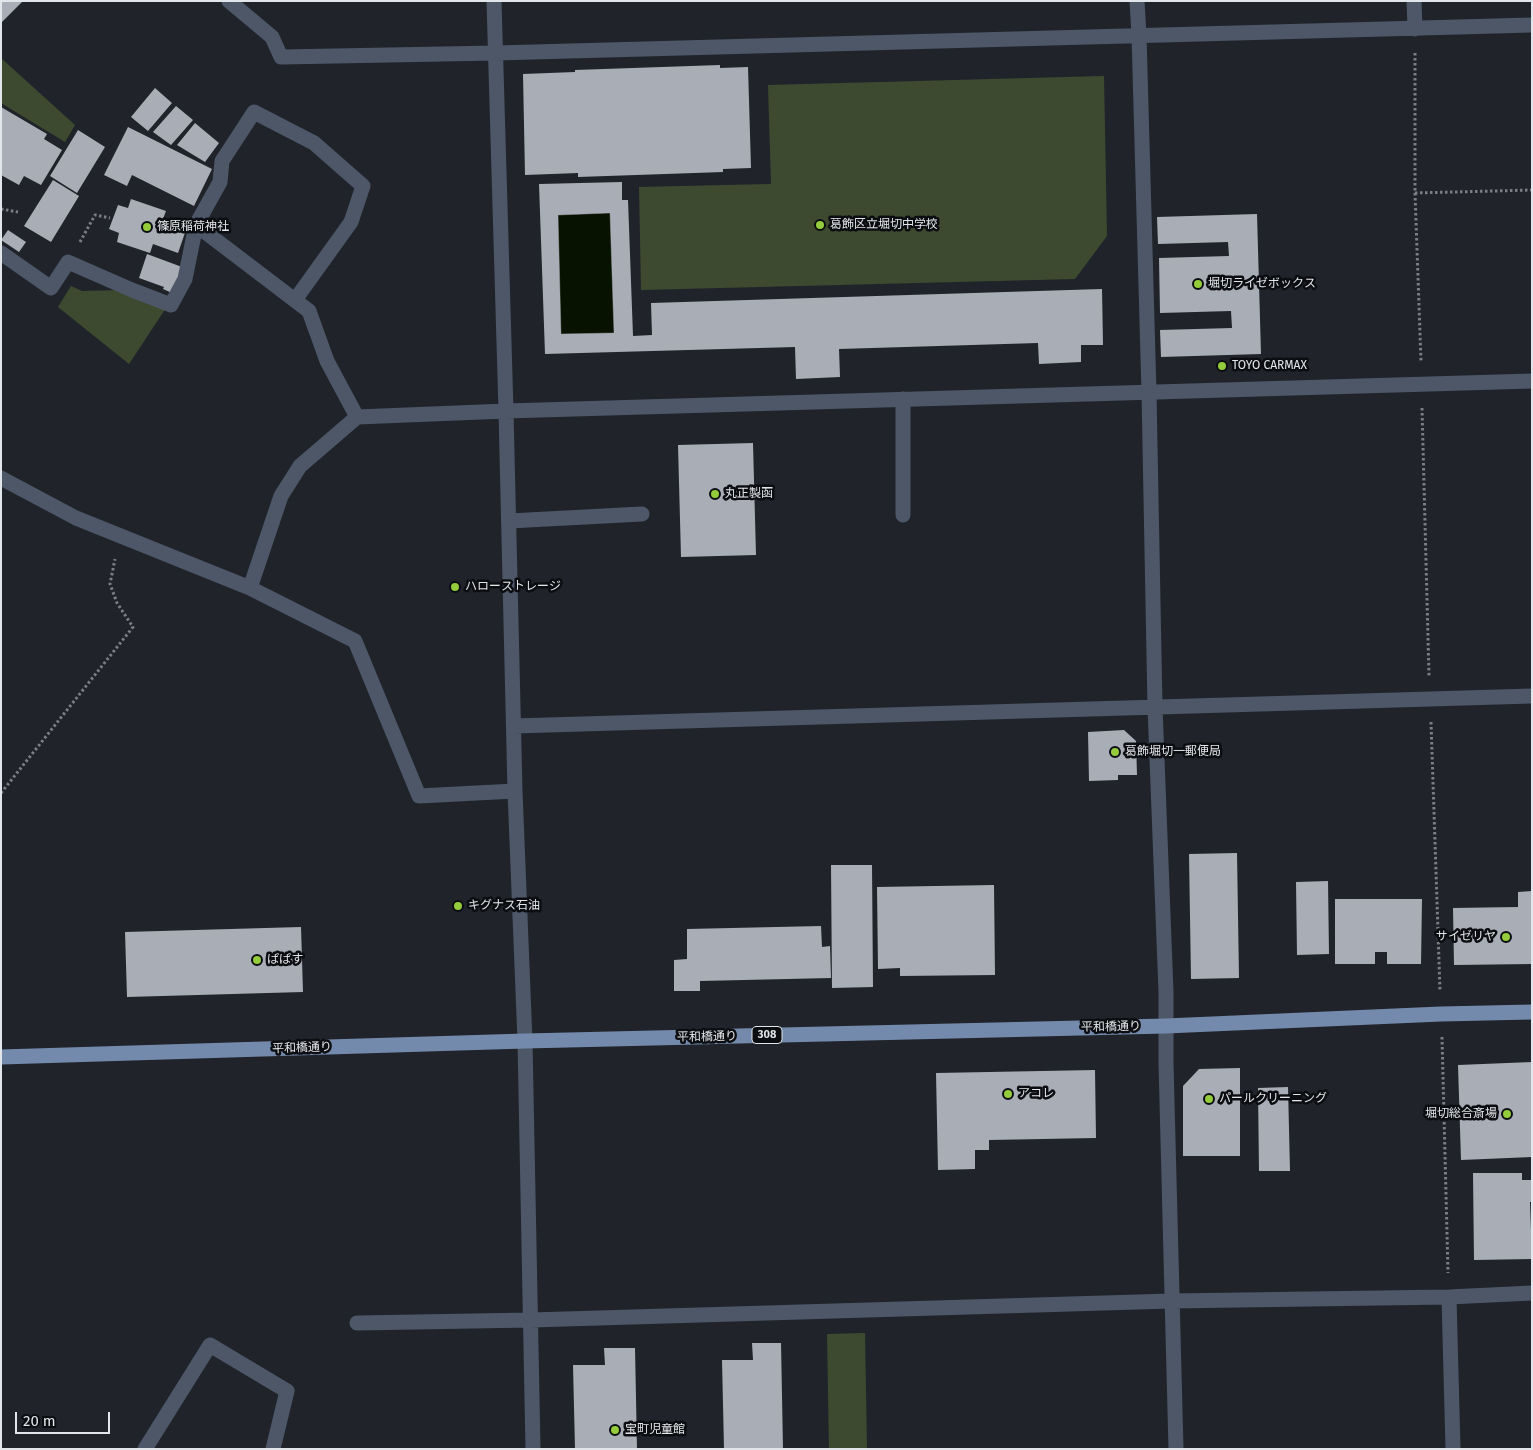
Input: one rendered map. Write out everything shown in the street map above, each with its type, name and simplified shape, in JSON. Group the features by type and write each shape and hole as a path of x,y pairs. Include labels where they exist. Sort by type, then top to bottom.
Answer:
{"main road":[{"name":"平和橋通り","path":"1,1057 525,1041 1166,1026 1532,1012"}],"street":[{"path":"229,1 272,37 281,57 1532,26"},
{"path":"494,1 515,791 525,1041 533,1449"},
{"path":"1137,1 1155,707 1166,992 1171,1301 1176,1449"},
{"path":"1414,1 1415,29"},
{"path":"1,252 51,288 68,262 171,305 186,279 196,225 220,182 222,161 254,112 314,143 363,186 351,222 295,300"},
{"path":"196,225 309,311 327,361 357,417"},
{"path":"250,588 281,496 300,466 357,417 506,410 1532,381"},
{"path":"903,399 903,514"},
{"path":"1,478 76,518 250,588 355,641 419,796 515,791"},
{"path":"509,521 642,514"},
{"path":"514,726 1532,696"},
{"path":"357,1323 531,1320 1171,1301 1449,1297 1532,1293"},
{"path":"1449,1297 1453,1449"},
{"path":"145,1449 210,1344 287,1391 273,1449"}],"path":[{"path":"1415,29 1415,193 1449,1297"},
{"path":"1415,193 1532,190"},
{"path":"1,209 18,212"},
{"path":"68,262 95,215 110,218"},
{"path":"1,793 133,627 116,602 110,584 114,562 123,538"}],"green space":[{"path":"1,58 75,125 65,142 1,103"},
{"path":"1104,76 1107,236 1075,279 641,290 639,187 771,184 768,85"},
{"path":"71,286 82,291 123,290 166,308 129,364 58,307"},
{"path":"865,1333 867,1449 829,1449 827,1334"}],"shaded area":[{"path":"610,213 614,333 561,334 558,215"}],"building":[{"path":"1,1 23,1 1,23"},
{"path":"720,65 720,68 748,67 751,168 723,169 723,172 578,177 578,173 525,175 523,74 575,72 575,70"},
{"path":"155,88 172,103 148,131 131,117"},
{"path":"176,106 193,120 171,145 153,132"},
{"path":"1,107 47,134 44,139 62,150 41,185 24,176 19,185 1,175"},
{"path":"195,123 219,143 205,162 177,145"},
{"path":"128,127 212,169 194,206 132,175 127,186 104,175"},
{"path":"78,130 105,147 77,193 50,176"},
{"path":"53,180 79,196 51,242 24,226"},
{"path":"622,182 622,200 628,200 633,336 652,335 651,303 1102,289 1103,345 1081,345 1081,362 1039,364 1038,343 839,349 840,377 796,379 795,347 545,354 539,184","holes":["610,213 614,333 561,334 558,215"]},
{"path":"131,199 166,211 163,219 187,227 178,253 153,244 150,253 117,242 119,233 109,229 118,205 128,208"},
{"path":"1257,214 1261,354 1161,357 1160,330 1232,328 1231,311 1160,313 1159,258 1229,256 1228,242 1158,244 1157,217"},
{"path":"8,230 26,242 19,252 1,240"},
{"path":"147,254 182,267 172,293 163,289 164,287 139,278"},
{"path":"753,443 756,555 681,557 678,445"},
{"path":"1124,730 1136,741 1137,775 1118,775 1118,780 1089,781 1088,732"},
{"path":"1237,853 1239,978 1191,979 1189,854"},
{"path":"831,865 872,865 873,987 832,988"},
{"path":"1328,881 1329,954 1297,955 1296,882"},
{"path":"994,885 995,975 900,976 900,968 878,969 877,887"},
{"path":"1532,891 1532,964 1454,965 1453,908 1518,907 1518,892"},
{"path":"1335,899 1422,899 1421,964 1387,964 1387,952 1375,952 1375,964 1335,964"},
{"path":"821,926 822,947 830,946 831,978 700,981 700,991 674,991 674,960 687,959 687,929"},
{"path":"301,927 303,992 127,997 125,932"},
{"path":"1532,1062 1532,1157 1461,1160 1458,1065"},
{"path":"1240,1068 1240,1156 1183,1156 1183,1086 1199,1069"},
{"path":"1095,1070 1096,1138 989,1140 989,1150 975,1150 975,1169 938,1170 936,1073"},
{"path":"1288,1087 1290,1171 1259,1171 1258,1088"},
{"path":"1473,1173 1522,1173 1522,1180 1532,1180 1532,1202 1530,1202 1532,1259 1474,1260"},
{"path":"752,1343 781,1343 783,1449 724,1449 722,1360 753,1360"},
{"path":"604,1348 635,1348 637,1449 575,1449 573,1365 605,1365"}],"place":[{"name":"葛飾区立堀切中学校","path":"820,225"},
{"name":"篠原稲荷神社","path":"147,227"},
{"name":"堀切ライゼボックス","path":"1198,284"},
{"name":"TOYO CARMAX","path":"1222,366"},
{"name":"丸正製函","path":"715,494"},
{"name":"ハローストレージ","path":"455,587"},
{"name":"葛飾堀切一郵便局","path":"1115,752"},
{"name":"キグナス石油","path":"458,906"},
{"name":"サイゼリヤ","path":"1506,937"},
{"name":"ぱぱす","path":"257,960"},
{"name":"アコレ","path":"1008,1094"},
{"name":"パールクリーニング","path":"1209,1099"},
{"name":"堀切総合斎場","path":"1507,1114"},
{"name":"宝町児童館","path":"615,1430"}]}
